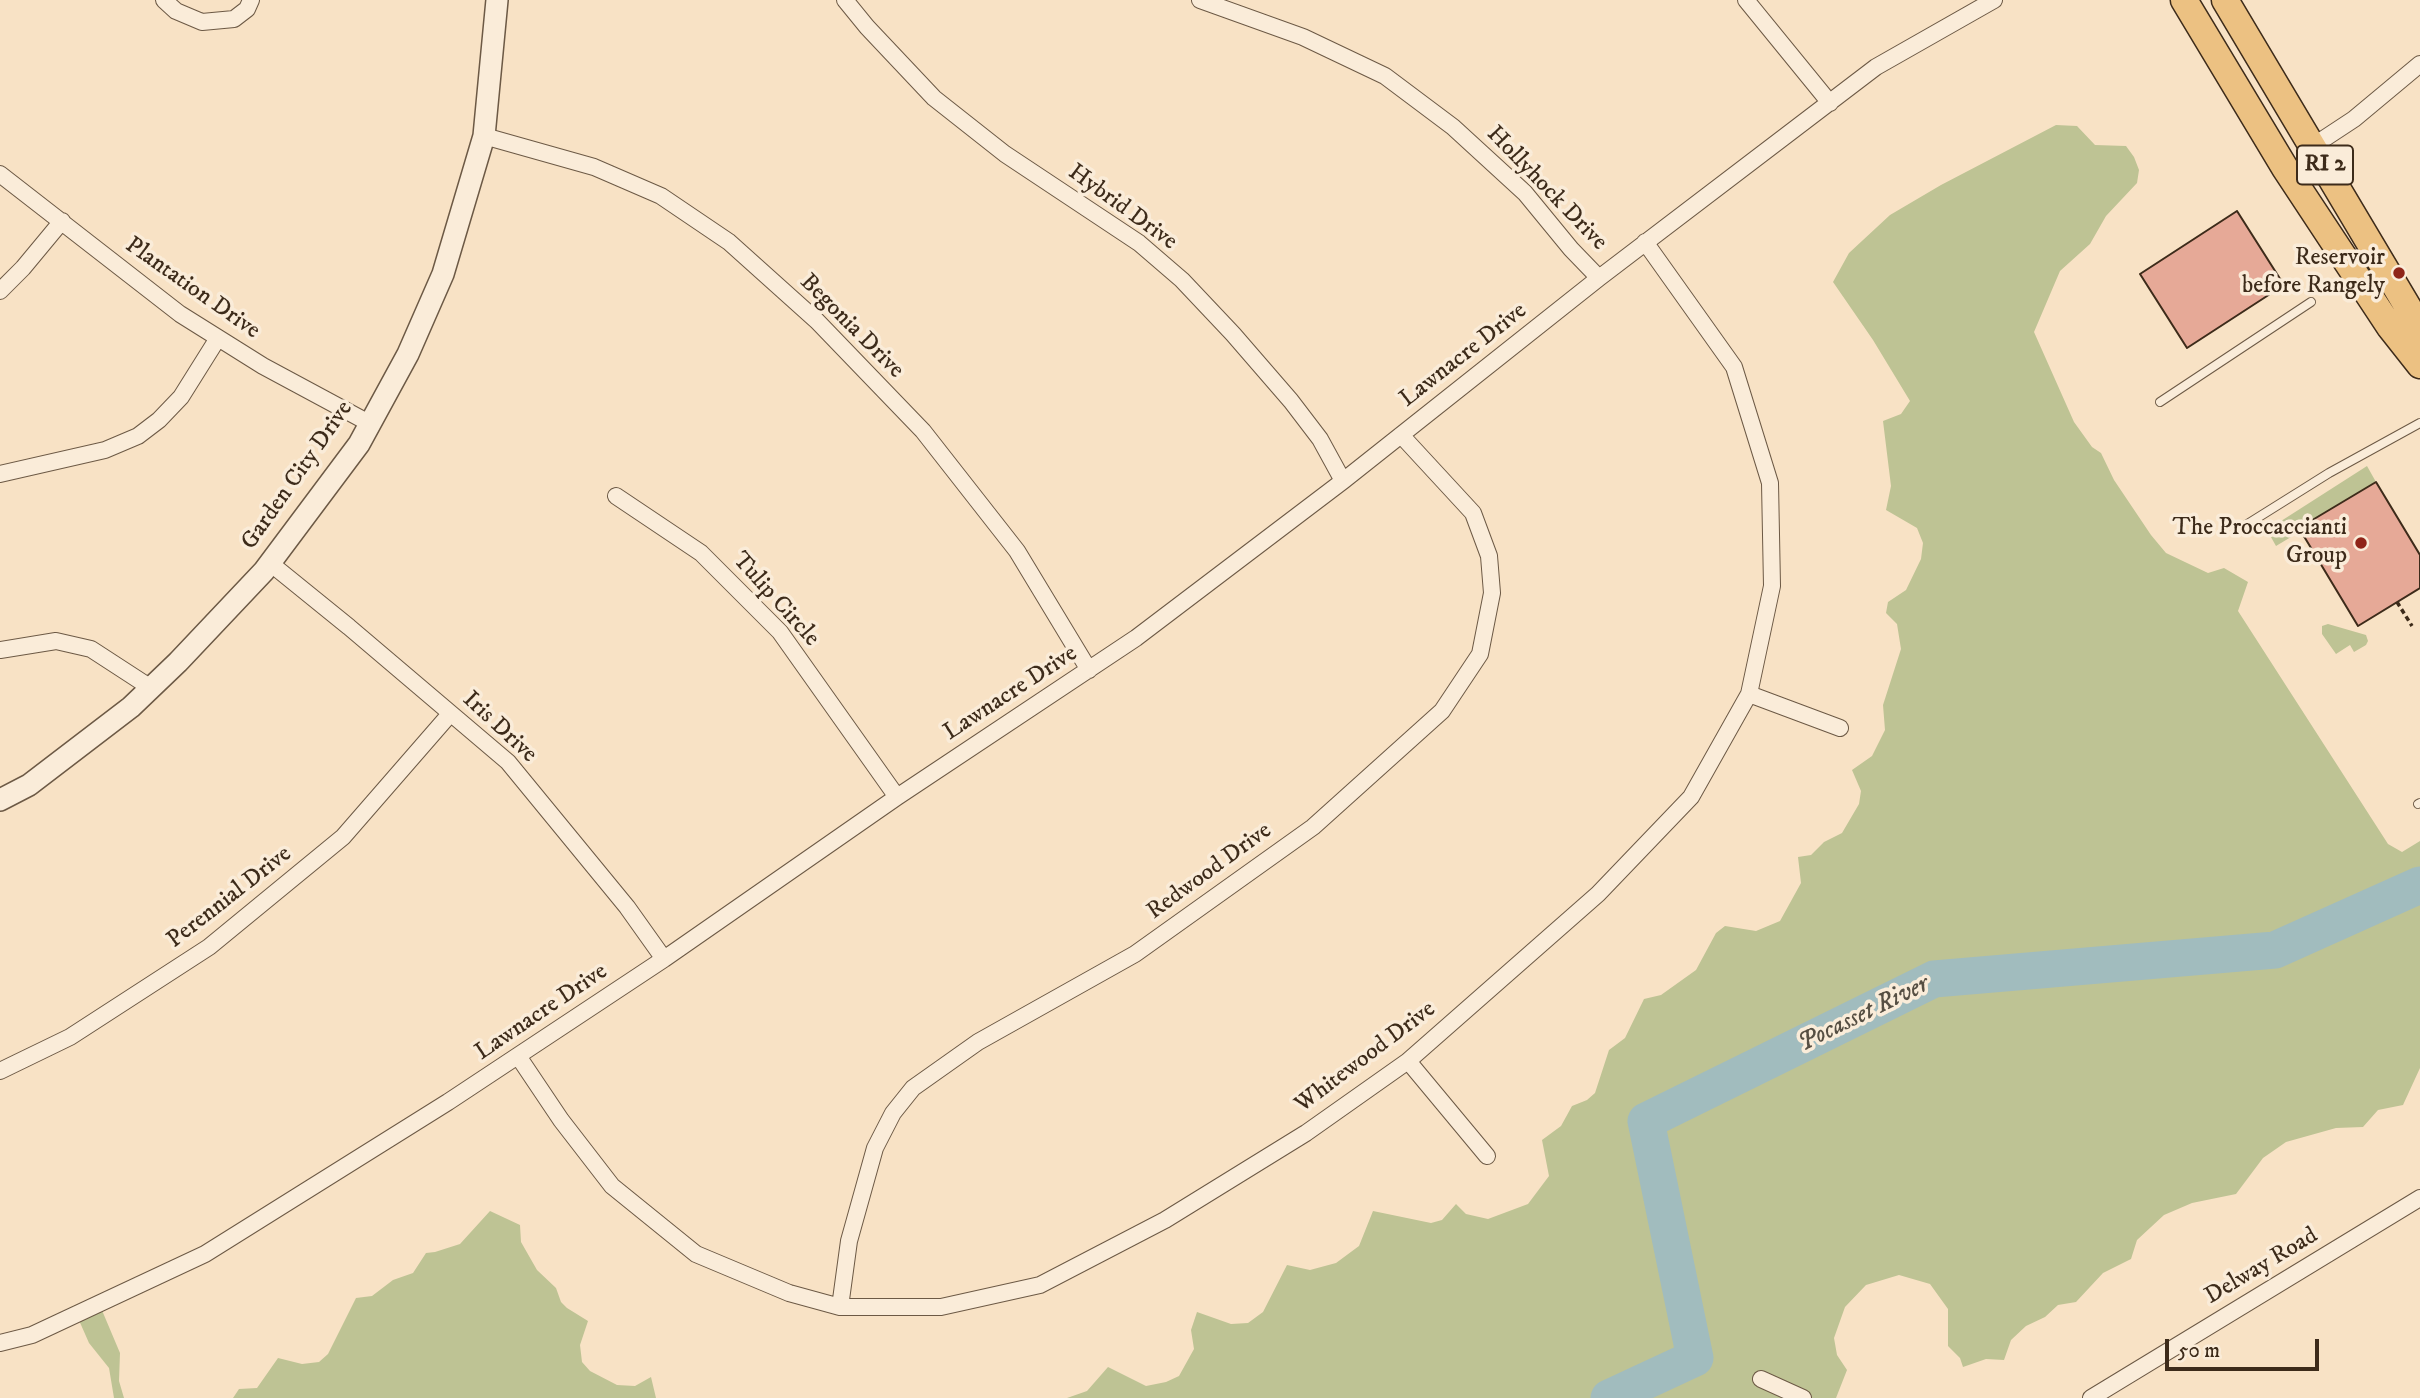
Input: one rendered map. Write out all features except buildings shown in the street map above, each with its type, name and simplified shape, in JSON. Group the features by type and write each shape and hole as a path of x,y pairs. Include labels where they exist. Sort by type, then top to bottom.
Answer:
{"main road":[{"name":"RI 2","path":"2184,0 2292,180 2390,327 2420,365"},
{"name":"RI 2","path":"2225,0 2420,331"}],"street":[{"path":"164,0 176,11 202,22 234,19 247,9 251,0"},
{"name":"Garden City Drive","path":"0,800 29,785 131,707 178,662 270,563 359,444 408,354 443,274 484,136 497,0"},
{"name":"Hybrid Drive","path":"845,0 934,98 1005,154 1139,243 1182,280 1291,401 1320,439 1343,481"},
{"name":"Hollyhock Drive","path":"1200,0 1303,37 1385,76 1454,127 1515,184 1599,278"},
{"path":"1746,0 1830,103"},
{"name":"Lawnacre Drive","path":"0,1343 32,1335 205,1254 518,1056 664,959 897,797 1136,638 1343,481 1645,242 1877,67 1994,0"},
{"path":"2313,146 2354,119 2420,64"},
{"name":"Begonia Drive","path":"484,136 594,167 661,196 729,242 817,321 923,430 1017,551 1089,670"},
{"name":"Plantation Drive","path":"0,174 180,314 263,366 369,423"},
{"path":"0,291 23,268 62,220"},
{"name":"Whitewood Drive","path":"518,1056 612,1186 696,1254 789,1293 840,1307 941,1307 1040,1285 1165,1220 1306,1133 1408,1061 1598,894 1691,797 1749,694 1772,586 1770,483 1734,367 1645,242"},
{"path":"0,474 105,450 138,436 159,420 181,397 218,338"},
{"name":"Redwood Drive","path":"840,1307 849,1241 875,1148 893,1113 913,1088 978,1042 1135,954 1313,827 1442,710 1480,654 1492,593 1489,556 1473,513 1401,435"},
{"name":"Tulip Circle","path":"616,496 701,553 780,632 897,797"},
{"name":"Iris Drive","path":"270,563 349,626 508,762 627,906 664,959"},
{"path":"0,650 56,641 91,649 151,688"},
{"path":"1749,694 1840,728"},
{"name":"Perennial Drive","path":"0,1071 70,1037 209,947 343,837 450,714"},
{"path":"1408,1061 1487,1156"},
{"name":"Delway Road","path":"2091,1398 2420,1198"},
{"path":"1761,1379 1802,1398"}],"lane":[{"path":"2160,402 2311,302"},
{"path":"2238,530 2329,474 2420,424"}],"path":[{"path":"2397,602 2412,626"}],"green space":[{"path":"2056,125 2077,126 2095,145 2126,146 2139,170 2137,183 2106,216 2090,244 2060,271 2034,332 2074,422 2092,447 2101,453 2114,480 2166,553 2208,573 2224,568 2248,582 2238,611 2388,844 2402,852 2420,841 2420,1068 2403,1105 2378,1110 2363,1127 2336,1128 2286,1142 2263,1158 2236,1194 2192,1203 2164,1215 2137,1240 2131,1259 2103,1273 2076,1302 2058,1305 2045,1317 2026,1326 2011,1340 2004,1360 1986,1359 1963,1367 1960,1358 1948,1346 1948,1309 1930,1284 1899,1275 1866,1285 1845,1307 1834,1338 1837,1355 1847,1370 1836,1398 1067,1398 1087,1391 1108,1367 1146,1386 1179,1376 1194,1349 1191,1330 1197,1312 1231,1324 1248,1323 1263,1312 1287,1265 1310,1270 1336,1263 1359,1246 1373,1211 1431,1223 1442,1220 1456,1204 1466,1214 1488,1219 1528,1204 1549,1176 1542,1140 1561,1126 1572,1106 1587,1100 1595,1093 1609,1050 1625,1038 1644,999 1661,995 1696,970 1716,933 1725,926 1756,931 1780,921 1801,883 1798,857 1811,855 1824,842 1842,833 1859,804 1861,791 1852,770 1872,756 1885,730 1883,705 1901,649 1897,624 1886,613 1888,602 1906,590 1921,559 1923,543 1917,528 1886,510 1891,486 1883,421 1901,414 1910,401 1833,282 1849,253 1890,215"},
{"path":"2367,466 2376,482 2300,528 2301,531 2276,546 2267,530"},
{"path":"2328,624 2366,635 2368,641 2354,652 2350,645 2336,654 2322,634 2322,626"},
{"path":"490,1211 520,1225 521,1242 537,1270 556,1288 561,1302 567,1308 588,1321 580,1345 582,1362 590,1371 617,1385 635,1386 651,1377 656,1398 233,1398 239,1389 257,1388 278,1358 302,1364 319,1362 328,1354 356,1298 372,1296 393,1280 413,1273 426,1253 460,1244"},
{"path":"101,1308 120,1353 119,1381 124,1398 114,1398 109,1368 89,1343 78,1318"}],"waterway":[{"name":"Pocasset River","path":"1609,1398 1695,1358 1646,1121 1934,979 2275,950 2420,885"}],"place":[{"name":"Reservoir before Rangely","path":"2399,273"},
{"name":"The Proccaccianti Group","path":"2361,543"}]}
